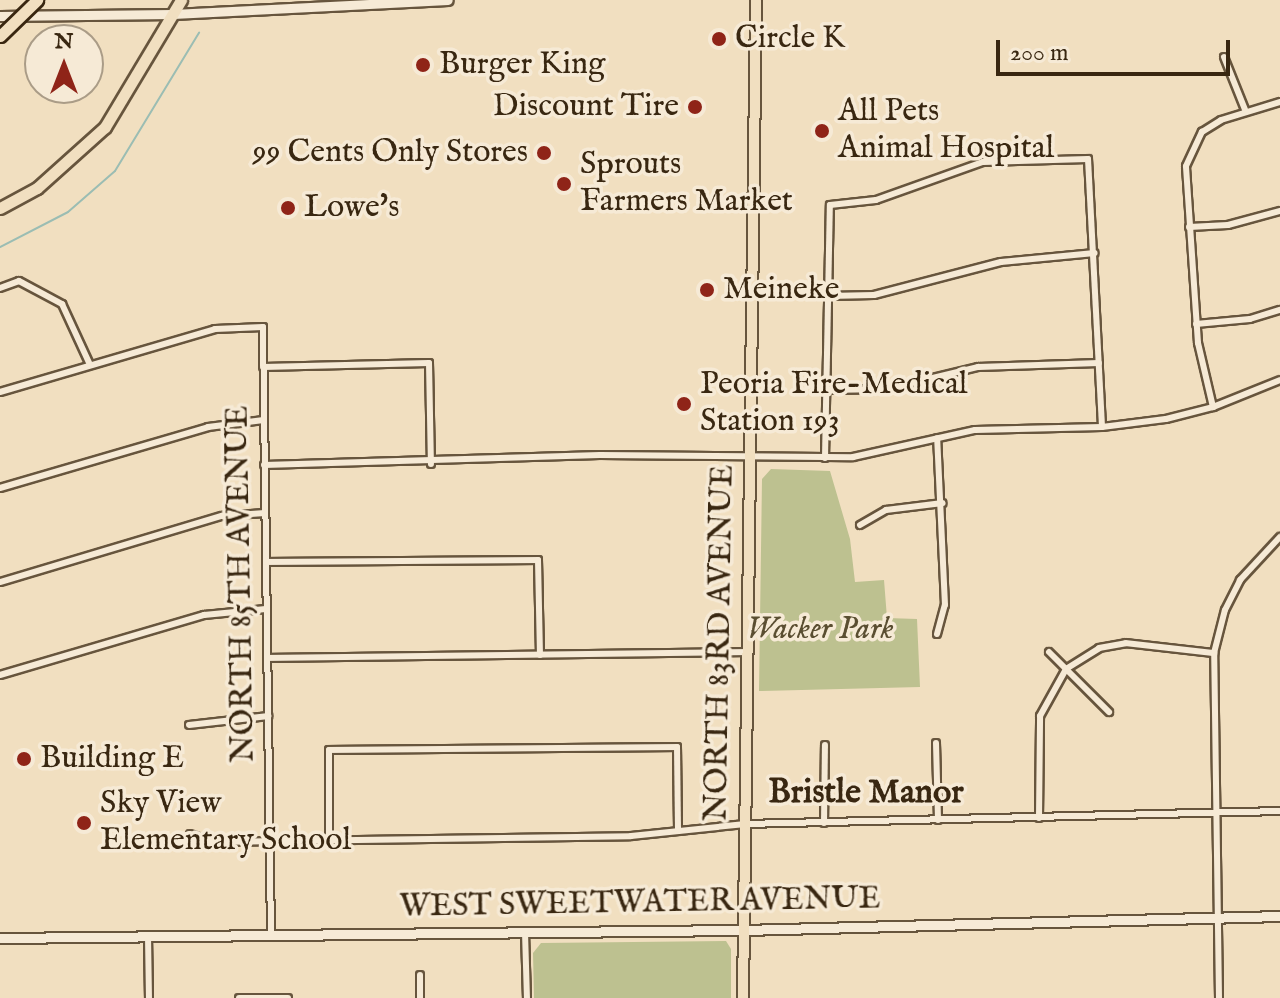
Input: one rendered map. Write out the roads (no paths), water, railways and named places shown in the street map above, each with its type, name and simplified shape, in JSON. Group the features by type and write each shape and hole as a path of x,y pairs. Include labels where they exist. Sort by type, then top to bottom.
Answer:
{"highway":[{"path":"0,36 37,0"},
{"path":"0,208 37,188 105,127 181,0"}],"main road":[{"name":"NORTH 83RD AVENUE","path":"743,998 756,0"}],"street":[{"path":"0,16 173,14 448,0"},
{"path":"1224,57 1246,112"},
{"path":"1213,407 1196,324 1186,166 1202,132 1246,112 1280,102"},
{"path":"825,458 830,205 876,200 983,162 1088,159 1102,427"},
{"path":"1189,227 1228,225 1280,211"},
{"path":"828,296 874,295 1012,260 1095,253"},
{"path":"0,288 19,281 62,304 90,365 0,392"},
{"path":"1196,324 1250,319 1280,310"},
{"name":"NORTH 85TH AVENUE","path":"90,365 215,329 263,327 271,936"},
{"path":"263,367 429,363 431,464"},
{"path":"826,390 887,389 978,367 1099,363"},
{"path":"264,465 431,464 600,455 825,458 872,454 988,429 1102,427 1213,407 1280,380"},
{"path":"0,488 208,427 264,420"},
{"path":"937,438 943,503 945,605 937,634"},
{"path":"860,525 886,510 943,503"},
{"path":"0,582 222,516 265,513"},
{"path":"1219,998 1214,653 1225,610 1240,580 1280,537"},
{"path":"266,562 538,560 540,655"},
{"path":"0,675 204,615 266,609"},
{"path":"1039,818 1040,716 1066,669 1099,648 1126,643 1214,653"},
{"path":"267,658 747,652"},
{"path":"1049,652 1109,712"},
{"path":"189,725 268,716"},
{"path":"936,743 938,820"},
{"path":"824,823 825,745"},
{"path":"329,841 329,750 677,747 678,831"},
{"path":"190,834 212,842 631,836 745,824 1280,811"},
{"name":"WEST SWEETWATER AVENUE","path":"0,938 743,930 1280,916"},
{"path":"525,932 527,998"},
{"path":"148,936 149,998"},
{"path":"420,975 420,998"},
{"path":"239,998 288,998"}],"waterway":[{"path":"0,247 68,212 115,171 199,33"}],"place":[{"name":"Circle K","path":"719,39"},
{"name":"Burger King","path":"423,65"},
{"name":"Discount Tire","path":"695,107"},
{"name":"All Pets Animal Hospital","path":"822,131"},
{"name":"99 Cents Only Stores","path":"544,153"},
{"name":"Sprouts Farmers Market","path":"564,184"},
{"name":"Lowe's","path":"288,208"},
{"name":"Meineke","path":"707,290"},
{"name":"Peoria Fire-Medical Station 193","path":"684,404"},
{"name":"Building E","path":"24,759"},
{"name":"Sky View Elementary School","path":"84,823"}],"district":[{"name":"Bristle Manor","path":"866,793"}],"park label":[{"name":"Wacker Park","path":"820,630"}]}
